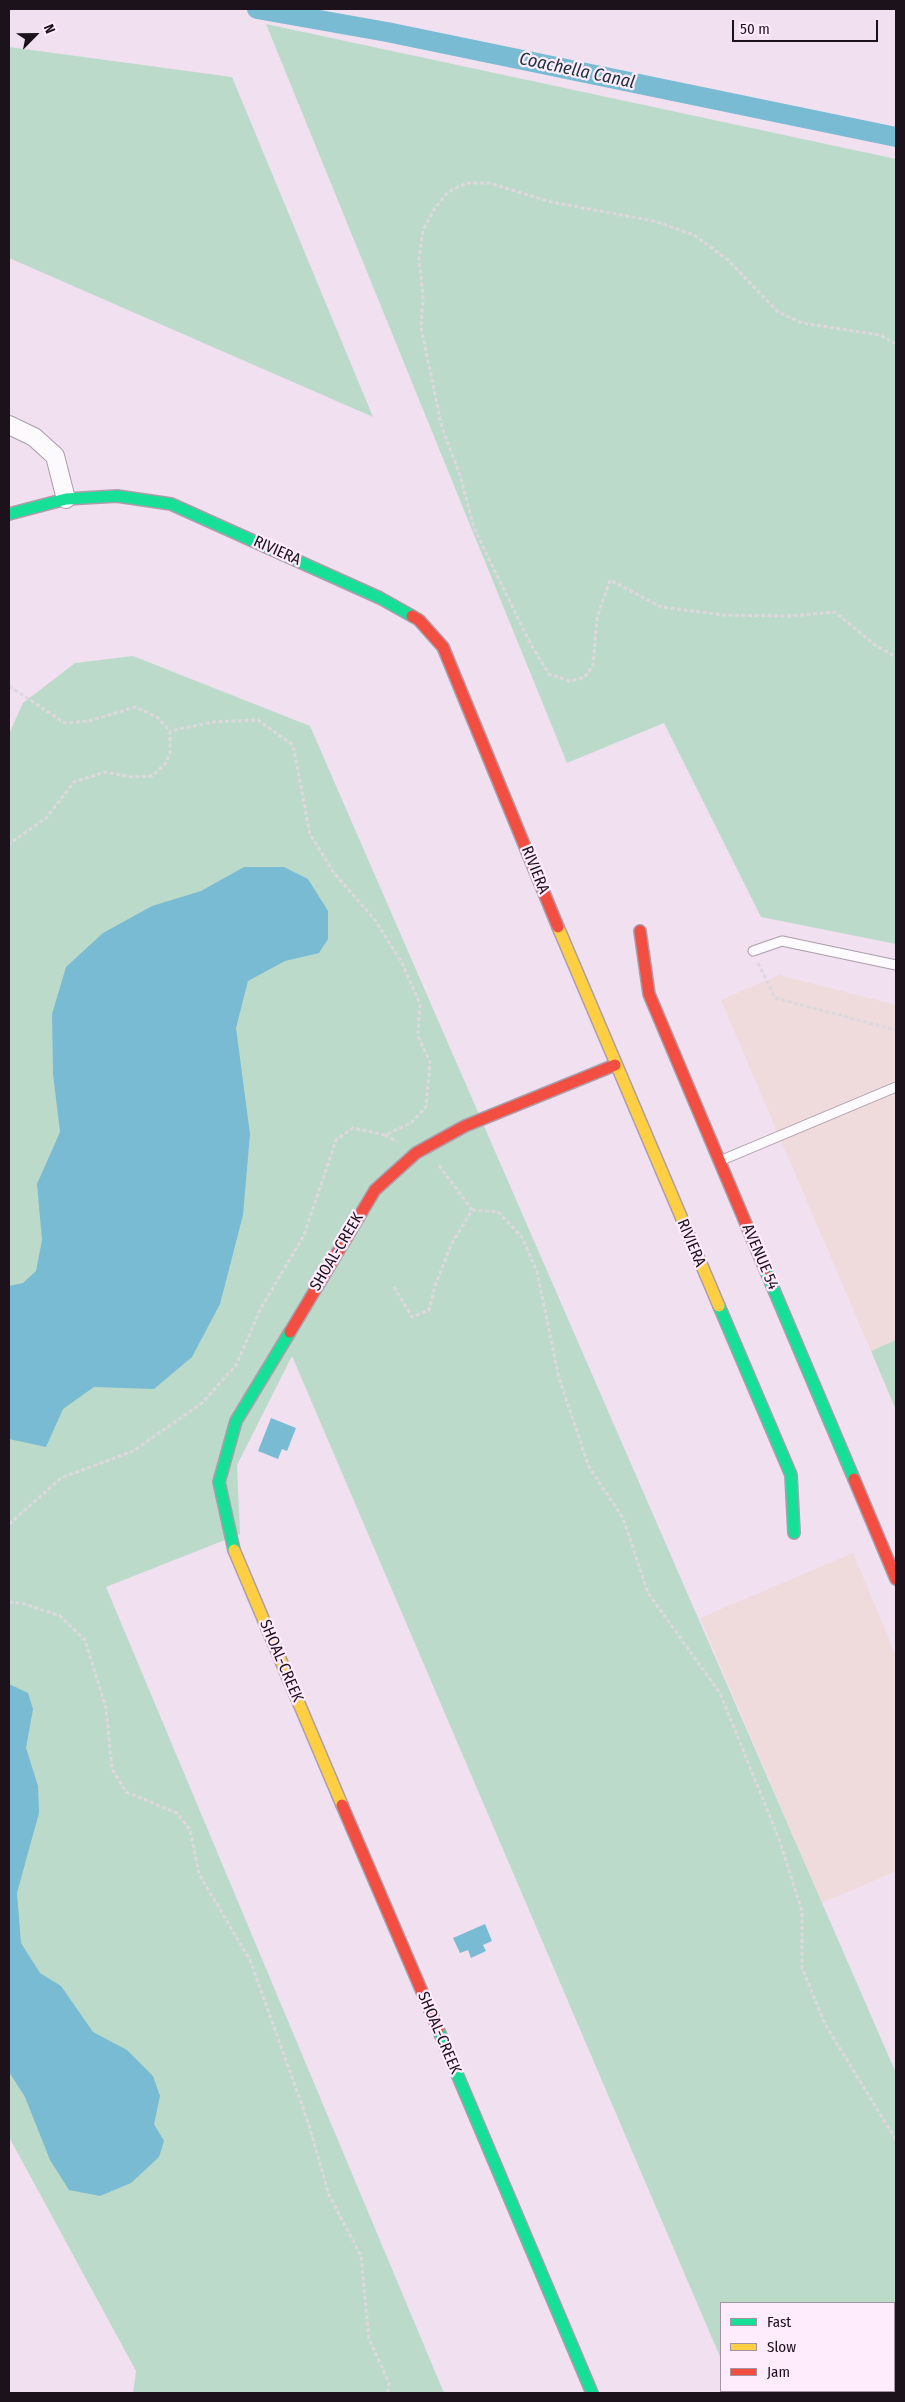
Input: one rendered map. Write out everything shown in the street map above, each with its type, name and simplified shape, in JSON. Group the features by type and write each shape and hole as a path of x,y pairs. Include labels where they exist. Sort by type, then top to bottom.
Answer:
{"street":[{"path":"9,425 34,437 55,456 66,499"},
{"name":"RIVIERA","path":"9,514 66,499 116,496 171,504 380,598 419,620 443,647 615,1065 791,1475 794,1533"},
{"name":"AVENUE 54","path":"640,931 648,994 896,1579"},
{"name":"SHOAL-CREEK","path":"592,2393 234,1550 218,1482 236,1421 375,1190 416,1153 464,1126 615,1065"}],"lane":[{"path":"753,951 782,941 896,965"},
{"path":"719,1161 896,1087"}],"path":[{"path":"896,344 880,335 802,323 778,312 728,260 694,235 654,221 551,202 489,183 467,183 448,192 434,208 423,230 419,258 423,298 421,327 442,428 459,472 474,528 530,643 549,674 570,681 585,677 593,665 597,618 610,580 661,607 724,615 790,616 834,612 875,645 896,657"},
{"path":"9,686 65,723 89,721 135,707 157,716 170,731 170,752 166,763 152,776 132,777 105,772 74,782 46,818 9,844"},
{"path":"170,731 213,722 258,720 293,745 310,834 334,874 375,920 402,963 420,1004 418,1036 430,1062 426,1107 411,1123 385,1135"},
{"path":"753,951 775,998 896,1030"},
{"path":"9,1524 61,1478 133,1451 202,1404 236,1365 261,1308 304,1234 336,1140 353,1128 385,1135 438,1164 472,1210 498,1212 522,1237 537,1272 559,1378 589,1467 623,1518 648,1593 720,1693 779,1839 802,1910 802,1968 825,2024 896,2140"},
{"path":"394,1287 412,1317 429,1310 451,1245 472,1210"},
{"path":"9,1602 25,1604 60,1616 85,1640 106,1708 112,1769 126,1792 177,1813 190,1830 199,1874 250,1960 308,2122 329,2195 361,2256 369,2339 389,2383 388,2393"}],"shaded area":[{"path":"779,975 896,1005 896,1340 871,1351 721,1000"},
{"path":"853,1553 896,1656 896,1871 822,1903 700,1618"}],"green space":[{"path":"266,24 896,159 896,944 761,917 664,723 567,763"},
{"path":"9,47 232,77 373,417 9,258"},
{"path":"133,656 310,726 896,2073 896,2393 736,2393 895,2392 895,2302 720,2302 720,2357 292,1356 237,1465 240,1534 106,1587 444,2393 133,2393 136,2371 9,2137 9,734 23,703 75,663"},
{"path":"896,1340 896,1410 871,1351"}],"water":[{"path":"244,867 284,867 308,879 328,911 328,939 319,953 285,961 248,981 236,1028 250,1134 243,1215 220,1304 192,1357 154,1389 94,1387 63,1409 46,1447 9,1439 9,1286 23,1283 36,1271 42,1240 37,1184 60,1132 53,1074 52,1014 66,967 103,933 152,906 201,891"},
{"path":"271,1418 296,1428 287,1451 282,1449 278,1459 258,1451"},
{"path":"9,1684 28,1693 33,1709 26,1748 38,1786 39,1813 17,1893 21,1943 40,1973 61,1986 93,2032 127,2050 153,2076 160,2096 154,2124 164,2141 159,2157 131,2183 100,2196 69,2190 50,2160 25,2097 9,2072"},
{"path":"485,1924 492,1941 483,1945 486,1951 471,1958 468,1950 460,1953 453,1938"}],"waterway":[{"name":"Coachella Canal","path":"257,9 387,32 896,137"}],"traffic: fast":[{"path":"9,514 66,499 117,496 171,504 380,598 412,616"},
{"path":"765,1269 854,1479"},
{"path":"719,1306 791,1475 794,1533"},
{"path":"234,1550 219,1482 236,1421 290,1332"},
{"path":"438,2029 592,2393"}],"traffic: slow":[{"path":"558,927 719,1306"},
{"path":"234,1550 342,1805"}],"traffic: jam":[{"path":"412,616 419,620 443,647 558,927"},
{"path":"640,931 649,994 765,1269"},
{"path":"290,1332 375,1190 416,1153 465,1126 615,1065"},
{"path":"854,1479 896,1579"},
{"path":"342,1805 438,2029"}]}
